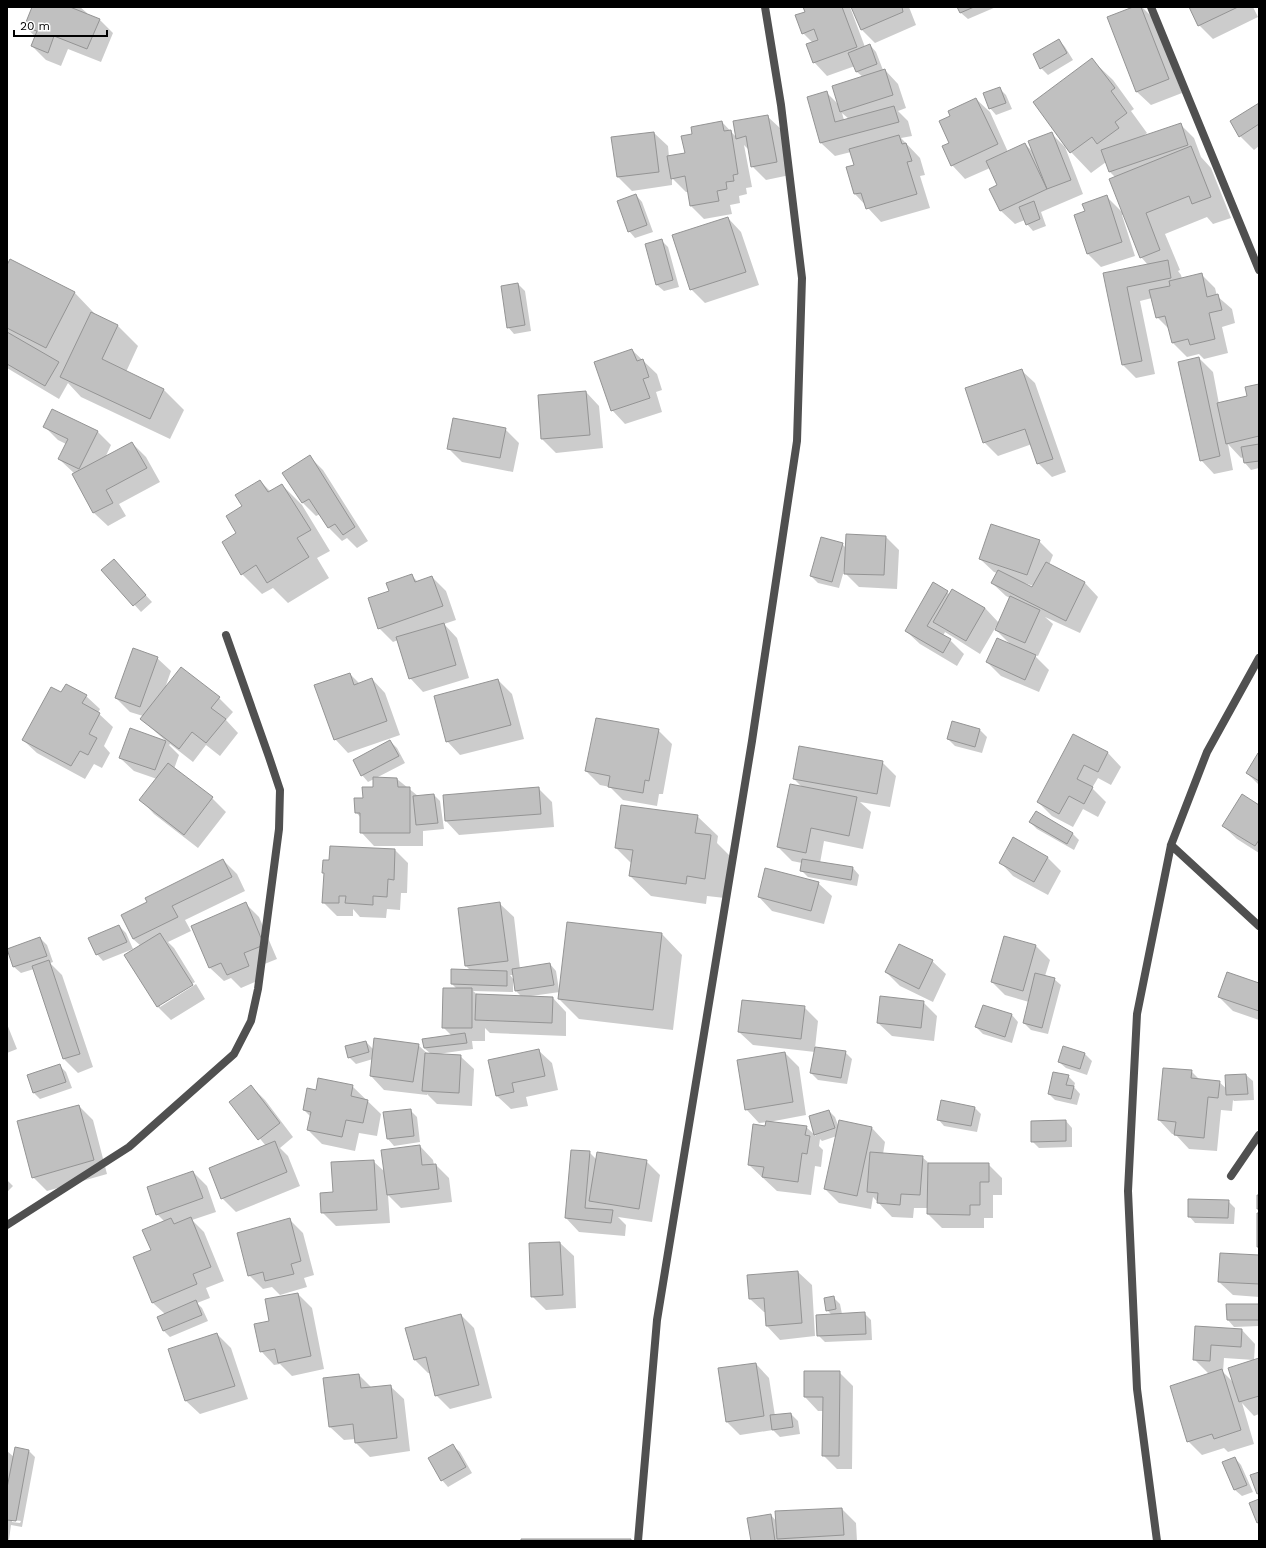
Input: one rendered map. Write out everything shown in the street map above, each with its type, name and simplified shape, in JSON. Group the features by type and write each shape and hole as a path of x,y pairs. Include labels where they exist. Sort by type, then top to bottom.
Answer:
{"street":[{"path":"638,1541 657,1320 752,741 797,441 802,278 781,105 765,7"},
{"path":"1151,7 1259,270"},
{"path":"7,1225 129,1147 234,1054 251,1022 258,989 279,829 280,790 226,635"},
{"path":"1157,1541 1137,1389 1128,1192 1137,1014 1171,845 1207,752 1259,658"},
{"path":"1171,845 1259,926"},
{"path":"1232,1176 1259,1135"}],"building":[{"path":"32,7 70,7 100,19 87,49 54,36 48,53 31,46 37,31 24,27"},
{"path":"803,7 842,7 857,47 813,63 806,44 818,40 814,29 802,34 795,15 805,12"},
{"path":"851,7 902,7 903,12 861,30"},
{"path":"957,7 974,7 960,13"},
{"path":"1133,7 1141,7 1169,79 1136,92 1107,17"},
{"path":"1189,7 1238,7 1198,26"},
{"path":"1059,39 1067,53 1040,69 1033,54"},
{"path":"870,44 877,64 856,72 848,53"},
{"path":"1092,58 1115,88 1111,91 1127,113 1115,122 1119,128 1097,144 1092,137 1070,153 1033,102"},
{"path":"885,69 893,95 840,112 832,86"},
{"path":"1000,87 1006,103 989,109 983,93"},
{"path":"827,91 835,122 894,106 899,122 820,143 807,97"},
{"path":"976,98 998,144 951,166 942,146 949,143 939,121 950,116 948,111"},
{"path":"1259,103 1259,124 1239,137 1230,121"},
{"path":"768,115 777,162 751,167 746,136 736,139 733,121"},
{"path":"722,121 724,131 731,130 738,174 733,175 734,181 726,182 727,189 717,191 719,201 690,206 685,176 671,179 667,156 685,153 681,136 692,134 691,127"},
{"path":"1181,123 1188,145 1109,172 1101,150"},
{"path":"654,132 659,172 617,177 611,137"},
{"path":"1052,132 1071,180 1047,189 1028,141"},
{"path":"899,135 902,144 906,143 912,161 907,162 917,194 866,209 861,193 854,194 846,167 854,165 849,149"},
{"path":"1025,143 1047,189 1000,211 989,189 997,185 986,161"},
{"path":"1191,146 1211,197 1192,204 1189,196 1146,213 1160,250 1140,258 1109,179"},
{"path":"636,194 647,225 628,232 617,201"},
{"path":"1107,195 1122,242 1087,254 1074,215 1085,211 1082,204"},
{"path":"1034,201 1040,219 1026,225 1019,207"},
{"path":"728,217 746,272 690,290 672,235"},
{"path":"662,239 673,280 656,285 645,244"},
{"path":"10,259 75,292 46,348 7,328 7,265"},
{"path":"1168,260 1171,278 1127,287 1142,361 1122,365 1103,273"},
{"path":"1202,273 1207,297 1218,294 1222,310 1209,313 1215,339 1190,345 1188,339 1172,343 1165,316 1156,318 1149,290 1170,286 1169,281"},
{"path":"518,283 525,325 507,328 501,286"},
{"path":"91,312 118,325 102,359 164,389 150,419 60,377"},
{"path":"7,332 59,362 45,386 7,364"},
{"path":"632,349 637,361 643,359 649,377 643,379 650,398 611,411 594,362"},
{"path":"1199,357 1220,456 1200,461 1178,362"},
{"path":"1022,369 1053,459 1037,464 1025,429 983,443 965,388"},
{"path":"1259,384 1259,436 1226,444 1217,403 1247,396 1245,387"},
{"path":"586,391 590,435 541,439 538,395"},
{"path":"52,409 98,431 79,469 58,459 68,439 43,427"},
{"path":"453,418 506,428 500,458 447,449"},
{"path":"132,442 147,468 106,490 113,503 93,513 72,474"},
{"path":"1259,444 1259,461 1244,463 1241,447"},
{"path":"310,455 355,527 343,535 335,524 328,528 309,499 302,503 282,473"},
{"path":"260,480 268,492 282,484 311,530 297,538 309,557 267,583 256,565 241,575 222,542 236,533 226,516 242,506 235,495"},
{"path":"991,524 1040,540 1027,575 979,559"},
{"path":"846,534 886,536 884,575 844,574"},
{"path":"821,537 843,543 832,582 810,576"},
{"path":"114,559 146,595 133,606 101,570"},
{"path":"1046,562 1085,582 1066,621 991,583 998,570 1032,587"},
{"path":"412,574 415,582 432,576 443,606 378,629 368,598 389,591 386,583"},
{"path":"933,582 948,591 927,626 951,639 943,653 905,631"},
{"path":"952,589 985,608 966,641 933,622"},
{"path":"1010,596 1040,610 1025,643 995,630"},
{"path":"444,623 456,665 409,679 396,637"},
{"path":"997,638 1036,655 1025,680 986,662"},
{"path":"133,648 158,657 140,707 115,698"},
{"path":"181,667 220,697 211,708 226,719 206,743 192,732 179,749 140,719"},
{"path":"350,673 354,685 372,678 387,721 334,740 314,685"},
{"path":"498,679 511,725 446,742 434,696"},
{"path":"66,684 87,695 82,703 100,713 89,734 97,738 88,755 80,751 71,766 22,740 51,687 61,692"},
{"path":"596,718 659,729 649,781 645,780 643,793 608,787 610,776 585,771"},
{"path":"952,721 980,729 975,747 947,739"},
{"path":"130,728 166,741 155,770 119,758"},
{"path":"1073,734 1108,752 1098,772 1084,765 1077,779 1093,787 1084,804 1069,796 1059,814 1037,802"},
{"path":"390,740 399,756 361,776 353,760"},
{"path":"799,746 883,761 877,794 793,779"},
{"path":"1258,753 1259,754 1259,781 1246,773"},
{"path":"168,763 213,797 184,835 139,800"},
{"path":"373,777 397,778 398,787 410,787 410,833 360,833 360,813 355,813 354,798 363,798 362,787 373,787"},
{"path":"790,784 857,797 849,836 811,828 806,853 777,847"},
{"path":"539,787 541,814 445,821 443,795"},
{"path":"434,794 438,823 416,825 413,796"},
{"path":"1242,794 1259,805 1259,840 1255,846 1222,826"},
{"path":"621,805 698,815 695,833 711,835 705,879 687,876 686,884 629,876 633,850 615,848"},
{"path":"1036,811 1073,833 1067,844 1029,822"},
{"path":"1013,837 1048,857 1034,882 999,863"},
{"path":"330,846 395,849 394,880 388,879 387,897 373,896 373,905 345,903 346,896 339,896 339,903 322,903 324,873 322,873 323,860 329,860"},
{"path":"223,859 232,877 172,906 178,917 133,939 121,915 147,902 145,898"},
{"path":"802,859 853,867 851,880 800,871"},
{"path":"765,868 819,882 811,911 758,897"},
{"path":"246,902 264,945 244,953 249,966 227,975 221,963 209,968 191,926"},
{"path":"500,902 508,961 465,966 458,908"},
{"path":"567,922 662,933 653,1010 558,999"},
{"path":"119,925 127,942 96,955 88,938"},
{"path":"160,933 193,985 157,1007 124,955"},
{"path":"1004,936 1036,945 1023,991 991,982"},
{"path":"40,937 47,956 13,967 7,949"},
{"path":"899,944 933,960 919,989 885,972"},
{"path":"49,960 80,1054 63,1059 32,966"},
{"path":"550,963 554,985 515,991 512,969"},
{"path":"451,969 507,971 507,986 451,984"},
{"path":"1227,972 1259,983 1259,1011 1218,997"},
{"path":"1035,973 1055,978 1042,1028 1023,1023"},
{"path":"443,988 472,988 472,1028 442,1028"},
{"path":"476,994 553,997 552,1023 475,1020"},
{"path":"880,996 924,1001 921,1028 877,1023"},
{"path":"742,1000 805,1006 801,1039 738,1032"},
{"path":"983,1005 1012,1014 1005,1037 975,1027"},
{"path":"465,1033 467,1043 424,1048 422,1039"},
{"path":"374,1038 419,1044 413,1082 370,1076"},
{"path":"366,1041 369,1052 348,1058 345,1046"},
{"path":"1063,1046 1085,1053 1080,1069 1058,1062"},
{"path":"815,1047 846,1051 841,1078 810,1073"},
{"path":"539,1049 545,1076 512,1083 514,1092 496,1096 488,1060"},
{"path":"785,1052 793,1102 745,1110 737,1060"},
{"path":"425,1053 461,1055 459,1093 422,1091"},
{"path":"60,1064 66,1082 33,1093 27,1075"},
{"path":"1163,1068 1192,1070 1191,1078 1220,1081 1218,1098 1208,1097 1204,1138 1174,1135 1176,1122 1158,1120"},
{"path":"1053,1072 1069,1075 1066,1085 1074,1086 1071,1099 1048,1094"},
{"path":"1246,1074 1248,1094 1226,1095 1225,1075"},
{"path":"318,1078 353,1085 351,1096 368,1100 363,1123 346,1120 342,1137 307,1130 311,1112 303,1110 307,1088 316,1090"},
{"path":"251,1085 280,1123 258,1140 229,1102"},
{"path":"941,1100 975,1107 971,1126 937,1120"},
{"path":"79,1105 94,1160 32,1178 17,1121"},
{"path":"411,1109 414,1136 387,1139 383,1112"},
{"path":"829,1110 835,1128 814,1135 809,1116"},
{"path":"839,1120 872,1127 857,1196 824,1189"},
{"path":"1066,1120 1066,1141 1031,1142 1031,1121"},
{"path":"766,1121 807,1126 805,1135 810,1136 807,1154 802,1153 798,1182 762,1177 764,1167 748,1165 753,1124 765,1126"},
{"path":"275,1141 287,1172 221,1199 209,1168"},
{"path":"420,1145 422,1165 436,1164 439,1189 387,1195 381,1150"},
{"path":"571,1150 590,1151 585,1208 613,1210 611,1223 565,1218"},
{"path":"597,1152 647,1160 639,1209 589,1201"},
{"path":"870,1152 923,1156 920,1195 901,1194 900,1205 877,1203 878,1193 867,1192"},
{"path":"374,1160 377,1210 321,1213 320,1193 333,1192 331,1162"},
{"path":"928,1163 989,1163 989,1182 980,1182 980,1205 970,1205 970,1215 927,1214"},
{"path":"193,1171 203,1198 156,1215 147,1187"},
{"path":"1257,1195 1259,1195 1259,1209 1257,1209"},
{"path":"1188,1199 1229,1200 1228,1218 1188,1217"},
{"path":"1257,1213 1259,1213 1259,1247 1257,1247"},
{"path":"191,1217 211,1267 193,1274 197,1284 152,1303 133,1257 151,1250 142,1230 171,1218 174,1224"},
{"path":"290,1218 301,1261 291,1264 294,1274 265,1281 263,1272 248,1276 237,1233"},
{"path":"560,1242 563,1295 531,1297 529,1243"},
{"path":"1220,1253 1259,1255 1259,1284 1218,1282"},
{"path":"798,1271 802,1323 766,1326 764,1298 749,1299 747,1275"},
{"path":"298,1293 311,1356 278,1363 275,1349 260,1352 254,1324 269,1321 265,1299"},
{"path":"834,1296 836,1309 826,1311 824,1298"},
{"path":"196,1300 202,1315 163,1331 157,1317"},
{"path":"1226,1304 1259,1304 1259,1320 1227,1320"},
{"path":"865,1312 866,1334 817,1336 816,1315"},
{"path":"461,1314 479,1385 435,1396 426,1357 414,1360 405,1328"},
{"path":"1195,1326 1242,1329 1241,1347 1211,1345 1210,1361 1193,1360"},
{"path":"217,1333 235,1386 185,1401 168,1349"},
{"path":"1259,1358 1259,1396 1239,1402 1228,1368"},
{"path":"756,1363 764,1416 726,1422 718,1368"},
{"path":"1222,1369 1241,1430 1214,1439 1212,1434 1187,1442 1170,1386"},
{"path":"804,1371 840,1371 839,1456 822,1456 823,1397 804,1397"},
{"path":"359,1374 361,1388 391,1385 397,1438 355,1443 353,1424 329,1427 323,1378"},
{"path":"791,1413 793,1427 772,1430 770,1415"},
{"path":"453,1444 466,1467 441,1481 428,1458"},
{"path":"15,1447 29,1450 16,1521 7,1520 7,1488"},
{"path":"1235,1457 1247,1485 1234,1490 1222,1462"},
{"path":"1259,1472 1259,1493 1257,1494 1250,1475"},
{"path":"1259,1499 1259,1522 1257,1523 1249,1503"},
{"path":"842,1508 844,1535 777,1539 775,1511"},
{"path":"771,1514 775,1541 751,1541 747,1518"},
{"path":"521,1539 631,1539 631,1541 521,1541"}]}
